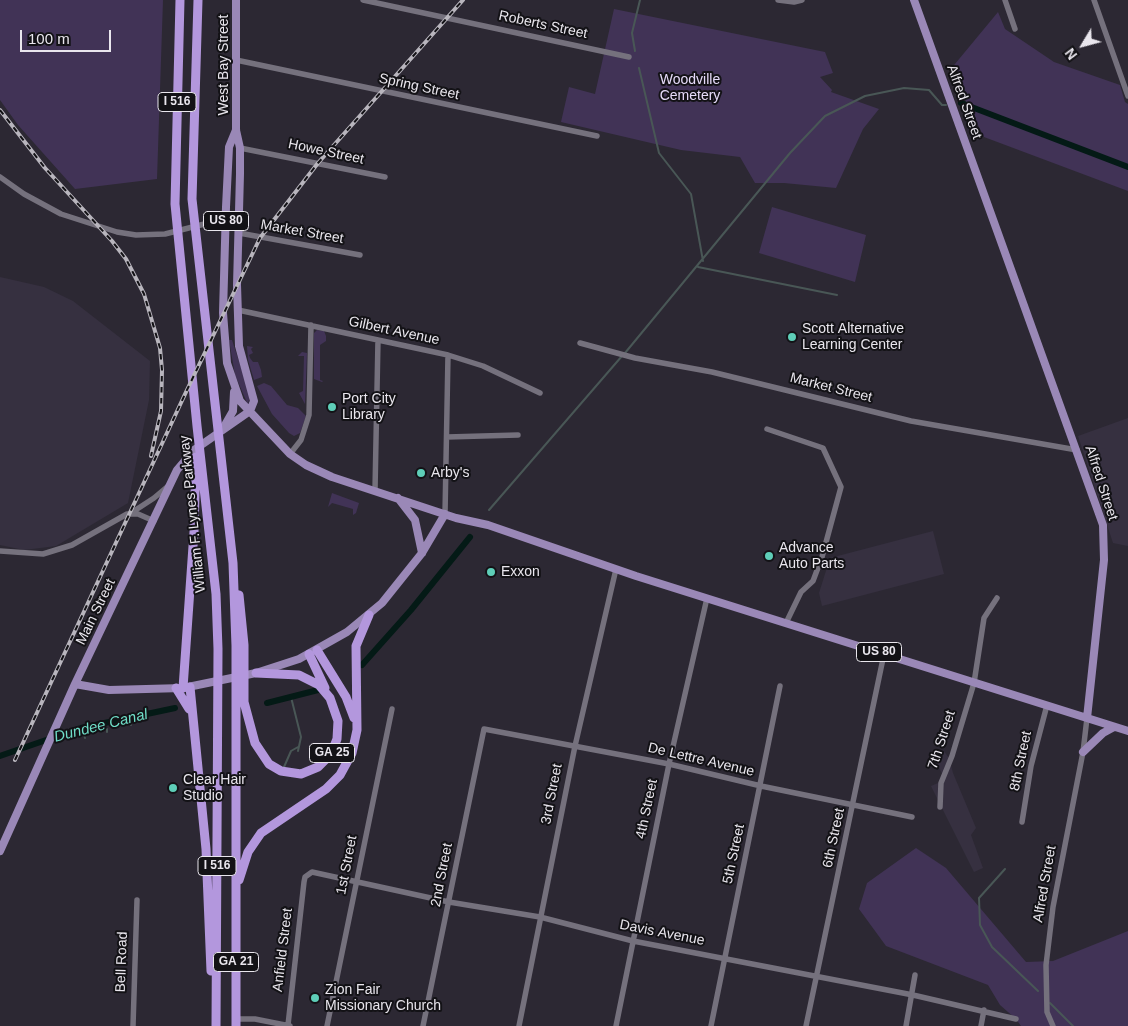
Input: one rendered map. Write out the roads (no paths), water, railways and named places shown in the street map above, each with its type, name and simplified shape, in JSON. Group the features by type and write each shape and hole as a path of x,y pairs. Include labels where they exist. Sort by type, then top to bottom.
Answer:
{"highway":[{"name":"William F. Lynes Parkway","path":"180,0 175,204 179,259 216,594 218,649 215,1026"},
{"name":"I 516","path":"198,0 192,200 233,563 240,646 236,897"},
{"path":"197,426 183,688 191,713 206,848 215,1026"},
{"path":"236,897 244,862 254,842 269,826 319,794 333,782 352,753 357,730 355,654 358,639 369,615"},
{"path":"313,652 346,697 357,730"},
{"path":"313,652 331,701"},
{"name":"GA 25","path":"240,703 252,736 262,754 274,768 294,774 310,772 331,754 338,729 336,713 331,701 319,685 299,675 256,673"},
{"path":"183,688 191,713"},
{"name":"GA 21","path":"236,897 236,1022"}],"main road":[{"name":"West Bay Street","path":"236,0 236,130 240,148 238,310"},
{"name":"Alfred Street","path":"914,0 1103,525 1104,560 1087,718"},
{"name":"West Bay Street","path":"234,388 225,349 223,313 229,147 236,130"},
{"name":"US 80","path":"238,310 241,358 254,401 250,411"},
{"name":"US 80","path":"234,388 240,401 268,433 290,454 324,473 444,514 488,525 616,569 1128,731"},
{"path":"222,430 233,411 234,388"},
{"name":"Main Street","path":"0,851 75,684 170,484 194,450 250,411"},
{"path":"398,498 415,520 422,553"},
{"path":"256,673 313,652 346,632 369,615 396,588 422,553 444,514"},
{"name":"GA 25","path":"75,684 109,690 183,688 256,673"},
{"path":"1083,752 1103,733 1114,727"}],"street":[{"name":"Roberts Street","path":"363,0 629,57"},
{"path":"778,0 794,2 802,0"},
{"path":"1005,0 1015,29"},
{"path":"1094,0 1128,96"},
{"name":"Spring Street","path":"236,60 597,136"},
{"name":"Howe Street","path":"240,148 385,176"},
{"path":"0,177 24,194 61,214 117,232 136,235 166,234 240,215"},
{"name":"Market Street","path":"239,234 360,255"},
{"name":"Gilbert Avenue","path":"238,310 448,355 483,366 540,392"},
{"path":"290,454 301,440 309,415 310,325"},
{"path":"375,490 378,340"},
{"name":"Market Street","path":"580,343 610,349 635,358 712,372 912,421 1077,450"},
{"path":"444,514 448,355"},
{"path":"767,428 823,448 841,487 813,581 801,592 786,623"},
{"path":"447,437 518,435"},
{"path":"0,551 44,554 72,545 130,513 154,498 170,484"},
{"path":"130,513 154,521"},
{"name":"3rd Street","path":"519,1026 575,746 616,569"},
{"name":"4th Street","path":"616,1026 669,764 707,598"},
{"name":"7th Street","path":"940,807 941,783 952,756 974,683 984,618 997,598"},
{"name":"6th Street","path":"806,1026 884,654"},
{"name":"5th Street","path":"711,1026 780,686"},
{"name":"8th Street","path":"1022,822 1031,766 1046,705"},
{"name":"1st Street","path":"326,1026 392,708"},
{"name":"Alfred Street","path":"1053,1026 1047,1012 1046,965 1053,907 1083,752 1087,718"},
{"name":"De Lettre Avenue","path":"484,729 669,764 761,786 912,817"},
{"name":"2nd Street","path":"423,1026 484,729"},
{"name":"Davis Avenue","path":"305,877 312,872 449,902 540,917 633,941 912,995 984,1010 1016,1019"},
{"name":"Anfield Street","path":"289,1026 305,877"},
{"name":"Bell Road","path":"133,1026 136,900"},
{"path":"906,1026 916,975"},
{"path":"980,1026 984,1010"},
{"path":"236,1022 255,1019 289,1026"}],"waterway":[{"path":"635,51 632,33 640,0"},
{"path":"639,68 659,153 691,194 703,261"},
{"path":"625,353 790,153 825,116 865,96 904,88 929,90 942,105 946,105"},
{"path":"961,103 1128,167"},
{"path":"698,267 837,295"},
{"path":"489,510 622,356"},
{"name":"Dundee Canal","path":"362,665 411,610 470,537"},
{"name":"Dundee Canal","path":"267,703 318,690"},
{"path":"291,697 301,737 298,751"},
{"name":"Dundee Canal","path":"0,756 81,728 175,708"},
{"path":"284,767 291,751 298,747"},
{"path":"1005,869 979,898 980,925 992,947 1038,991"},
{"path":"1050,1003 1073,1026"}],"railway":[{"path":"15,760 186,392 260,238 318,163 463,0"},
{"path":"0,110 45,168 112,241 126,259 144,294 160,348 162,370 161,411 151,456"}],"place":[{"name":"Scott Alternative Learning Center","path":"792,337"},
{"name":"Port City Library","path":"332,407"},
{"name":"Arby's","path":"421,473"},
{"name":"Advance Auto Parts","path":"769,556"},
{"name":"Exxon","path":"491,572"},
{"name":"Clear Hair Studio","path":"173,788"},
{"name":"Zion Fair Missionary Church","path":"315,998"}],"park label":[{"name":"Woodville Cemetery","path":"690,88"}]}
